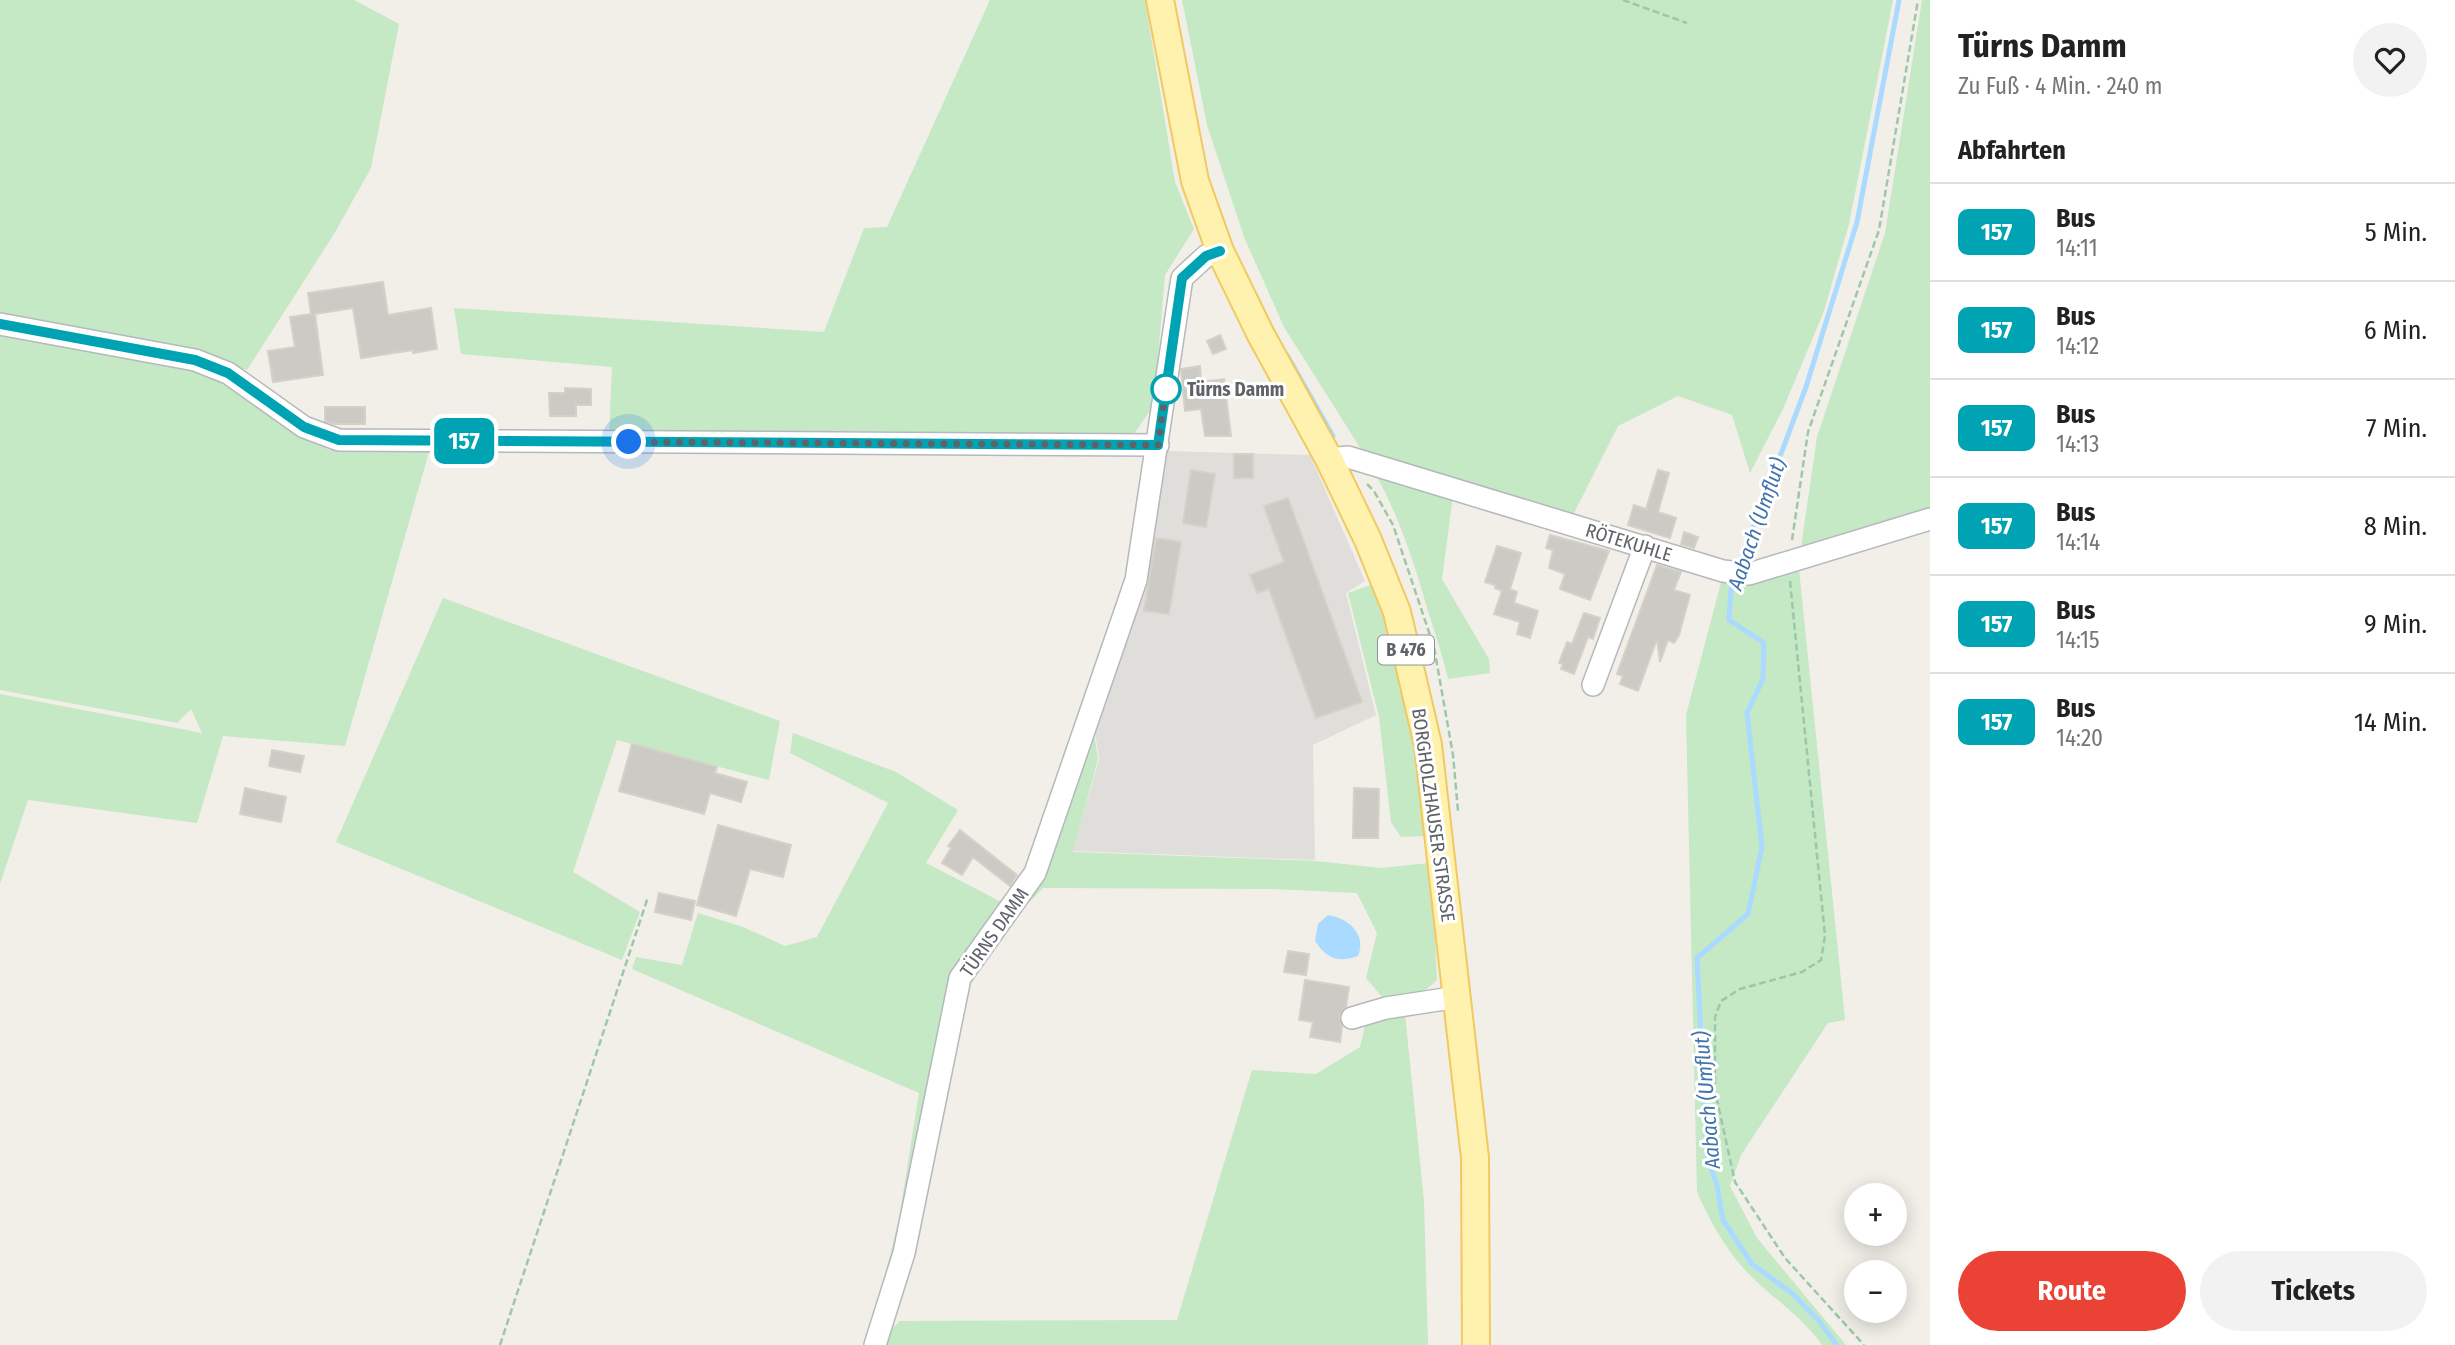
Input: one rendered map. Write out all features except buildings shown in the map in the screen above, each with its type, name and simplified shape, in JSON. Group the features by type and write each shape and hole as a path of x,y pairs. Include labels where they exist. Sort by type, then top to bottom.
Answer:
{"main road":[{"name":"BORGHOLZHAUSER STRASSE","path":"1160,0 1195,181 1220,251 1261,335 1339,458 1368,540 1398,612 1428,746 1458,997 1475,1158 1476,1345"}],"street":[{"name":"TÜRNS DAMM","path":"875,1345 904,1253 960,978 1035,873 1136,580 1182,278 1206,256 1220,251"},
{"path":"0,324 195,360 228,373 304,427 339,440 1158,445"},
{"name":"RÖTEKUHLE","path":"1339,458 1723,571 1749,574 1930,519"},
{"path":"1593,685 1645,546"},
{"path":"1352,1018 1386,1008 1458,997"}],"path":[{"path":"1623,0 1687,23"},
{"path":"1864,1345 1785,1258 1735,1182 1715,1091 1715,1017 1721,1001 1740,989 1802,972 1821,960 1825,936 1788,564 1808,432 1879,230 1918,0"},
{"path":"1339,458 1374,491 1393,525 1434,647 1453,755 1458,810"},
{"path":"500,1345 648,897"}],"shaded area":[{"path":"1167,451 1310,455 1365,581 1346,593 1376,715 1313,745 1315,860 1073,851 1099,759 1095,732 1146,583"}],"green space":[{"path":"0,0 354,0 399,24 371,168 334,234 247,370 184,350 0,316"},
{"path":"990,0 1145,0 1175,182 1194,229 1165,275 1154,405 1133,435 848,431 609,436 612,367 461,354 454,308 824,332 864,228 887,227"},
{"path":"1182,0 1893,0 1849,224 1824,311 1783,409 1750,473 1732,415 1678,396 1618,426 1572,517 1364,454 1284,327 1244,237 1207,125"},
{"path":"1922,0 1930,0 1930,512 1800,554 1817,437 1885,233"},
{"path":"0,333 207,371 330,450 429,452 345,746 223,736 197,823 28,800 0,884 0,694 202,733 191,709 177,723 0,690"},
{"path":"1373,470 1453,496 1442,579 1489,659 1490,673 1448,679 1405,539"},
{"path":"1799,569 1845,1020 1828,1023 1741,1155 1730,1186 1757,1238 1846,1345 1822,1345 1804,1324 1745,1270 1730,1252 1697,1192 1686,715 1722,579"},
{"path":"1373,584 1396,657 1430,822 1427,836 1401,837 1391,822 1379,717 1348,593"},
{"path":"443,598 780,721 769,780 617,740 573,872 640,912 622,960 336,842"},
{"path":"793,733 896,772 958,810 926,863 1015,909 1042,874 1054,852 1094,733 1098,759 1073,852 1316,861 1381,868 1429,863 1437,980 1422,993 1383,998 1366,978 1377,933 1357,893 1274,889 1043,888 1002,931 965,980 895,1309 878,1304 899,1219 919,1093 632,969 636,957 682,965 698,913 743,927 785,946 817,937 888,803 790,753"},
{"path":"1405,1014 1424,1201 1428,1345 884,1345 889,1331 900,1321 1177,1320 1252,1070 1316,1074 1360,1047 1366,1021"}],"water":[{"path":"1328,915 1349,923 1354,928 1360,941 1358,956 1334,958 1324,952 1315,941 1318,924"}],"waterway":[{"name":"Aabach (Umflut)","path":"1738,568 1806,387 1857,222 1899,0"},
{"path":"1287,355 1333,436"},
{"name":"Aabach (Umflut)","path":"1735,577 1731,590 1729,620 1764,643 1763,679 1747,713 1762,847 1748,914 1697,958 1707,1156 1717,1185 1723,1220 1752,1264 1792,1293 1837,1345"}],"bus line":[{"name":"157","path":"0,324 195,360 228,373 304,427 339,440 1158,445 1182,278 1206,256 1220,251"}],"place":[{"name":"Türns Damm","path":"1166,389"}],"route":[{"path":"629,442 1158,445 1166,389"}]}
